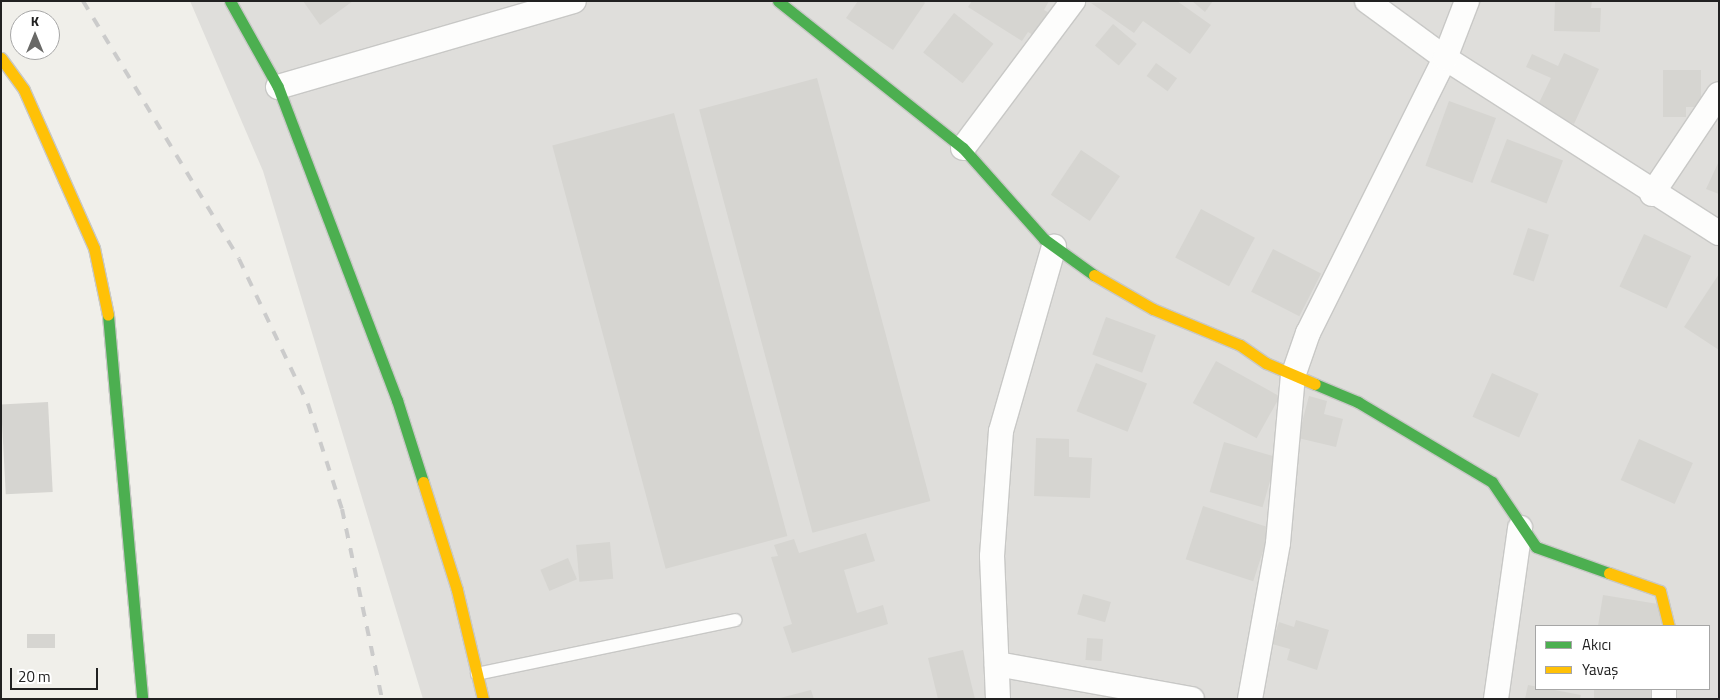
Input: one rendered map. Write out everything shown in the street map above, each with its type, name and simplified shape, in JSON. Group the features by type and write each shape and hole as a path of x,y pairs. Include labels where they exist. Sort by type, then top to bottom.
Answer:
{"street":[{"path":"230,1 278,86 397,400 457,590 483,699"},
{"path":"278,86 574,1"},
{"path":"778,1 963,148 1054,246 1153,309 1240,345 1293,376 1358,402 1492,482 1511,506 1520,528 1536,547 1660,591 1669,625"},
{"path":"963,148 1073,1"},
{"path":"1367,1 1444,58 1652,194 1719,233"},
{"path":"1250,699 1278,543 1293,376 1308,332 1444,58 1467,1"},
{"path":"1,58 28,99 94,248 114,341 118,460 142,699"},
{"path":"1652,194 1719,94"},
{"path":"998,699 992,556 1001,431 1054,246"},
{"path":"1496,699 1520,528"},
{"path":"997,664 1192,699"}],"lane":[{"path":"477,674 735,620"}],"shaded area":[{"path":"190,1 1719,1 1719,699 423,699 263,171"}],"building":[{"path":"303,1 353,1 320,25"},
{"path":"858,1 923,1 925,3 893,50 846,18"},
{"path":"972,1 1049,1 1044,10 1053,15 1038,38 1028,32 1022,41 968,7"},
{"path":"1177,1 1211,25 1190,54 1143,21 1134,33 1091,3"},
{"path":"1192,1 1213,1 1205,12"},
{"path":"1555,1 1592,1 1591,8 1601,8 1600,32 1554,31"},
{"path":"954,13 993,44 963,83 923,52"},
{"path":"1113,24 1137,44 1119,65 1095,45"},
{"path":"1564,53 1599,69 1574,124 1537,107 1551,78 1526,67 1532,54 1558,66"},
{"path":"1156,63 1177,78 1168,91 1147,76"},
{"path":"1663,70 1701,70 1701,107 1686,107 1686,117 1663,117"},
{"path":"817,78 930,501 813,533 699,110"},
{"path":"1449,101 1496,118 1472,183 1425,166"},
{"path":"674,113 787,536 666,569 552,146"},
{"path":"1507,139 1563,161 1547,203 1491,182"},
{"path":"1081,150 1120,176 1090,221 1051,195"},
{"path":"1719,161 1719,194 1706,189"},
{"path":"1201,209 1255,238 1229,286 1175,258"},
{"path":"1528,228 1549,235 1534,281 1513,275"},
{"path":"1644,234 1691,256 1667,309 1619,287"},
{"path":"1273,249 1321,274 1299,316 1251,292"},
{"path":"1719,274 1719,350 1684,327"},
{"path":"1106,317 1156,335 1142,373 1092,355"},
{"path":"1216,361 1280,396 1257,438 1193,403"},
{"path":"1096,363 1147,384 1128,432 1077,411"},
{"path":"1492,373 1539,394 1519,438 1472,417"},
{"path":"1309,396 1327,401 1324,414 1343,419 1336,447 1298,438"},
{"path":"48,402 53,492 6,494 1,404"},
{"path":"1036,438 1069,439 1069,457 1092,458 1090,498 1034,496"},
{"path":"1639,439 1693,463 1675,504 1621,480"},
{"path":"1224,442 1277,457 1263,507 1210,492"},
{"path":"1203,506 1271,528 1253,581 1186,559"},
{"path":"866,533 875,561 844,570 857,613 883,605 888,624 792,653 783,627 792,624 771,557 778,556 774,545 794,539 799,553"},
{"path":"610,542 613,579 579,582 576,545"},
{"path":"568,558 577,579 549,591 540,570"},
{"path":"1083,594 1111,602 1105,622 1077,614"},
{"path":"1603,595 1664,605 1660,625 1598,625"},
{"path":"1296,620 1329,630 1317,670 1287,660 1290,649 1272,644 1279,622 1294,627"},
{"path":"27,634 55,634 55,648 27,648"},
{"path":"1087,638 1103,639 1101,661 1085,660"},
{"path":"963,650 975,699 938,699 928,658"},
{"path":"1528,685 1535,686 1535,690 1554,690 1581,695 1580,699 1525,699"},
{"path":"811,690 814,699 780,699 780,698"},
{"path":"1594,690 1664,690 1664,699 1594,699"}],"railway":[{"path":"83,1 239,259 308,404 342,509 382,699"}],"traffic: fast":[{"path":"230,1 278,87 397,400 423,482"},
{"path":"778,1 963,148 1044,239 1094,275"},
{"path":"108,315 142,699"},
{"path":"1315,384 1358,402 1492,482 1536,547 1609,573"}],"traffic: slow":[{"path":"1,58 24,90 94,248 108,315"},
{"path":"1094,275 1153,309 1240,345 1266,363 1315,384"},
{"path":"423,482 457,590 483,699"},
{"path":"1609,573 1660,591 1669,625"}]}
